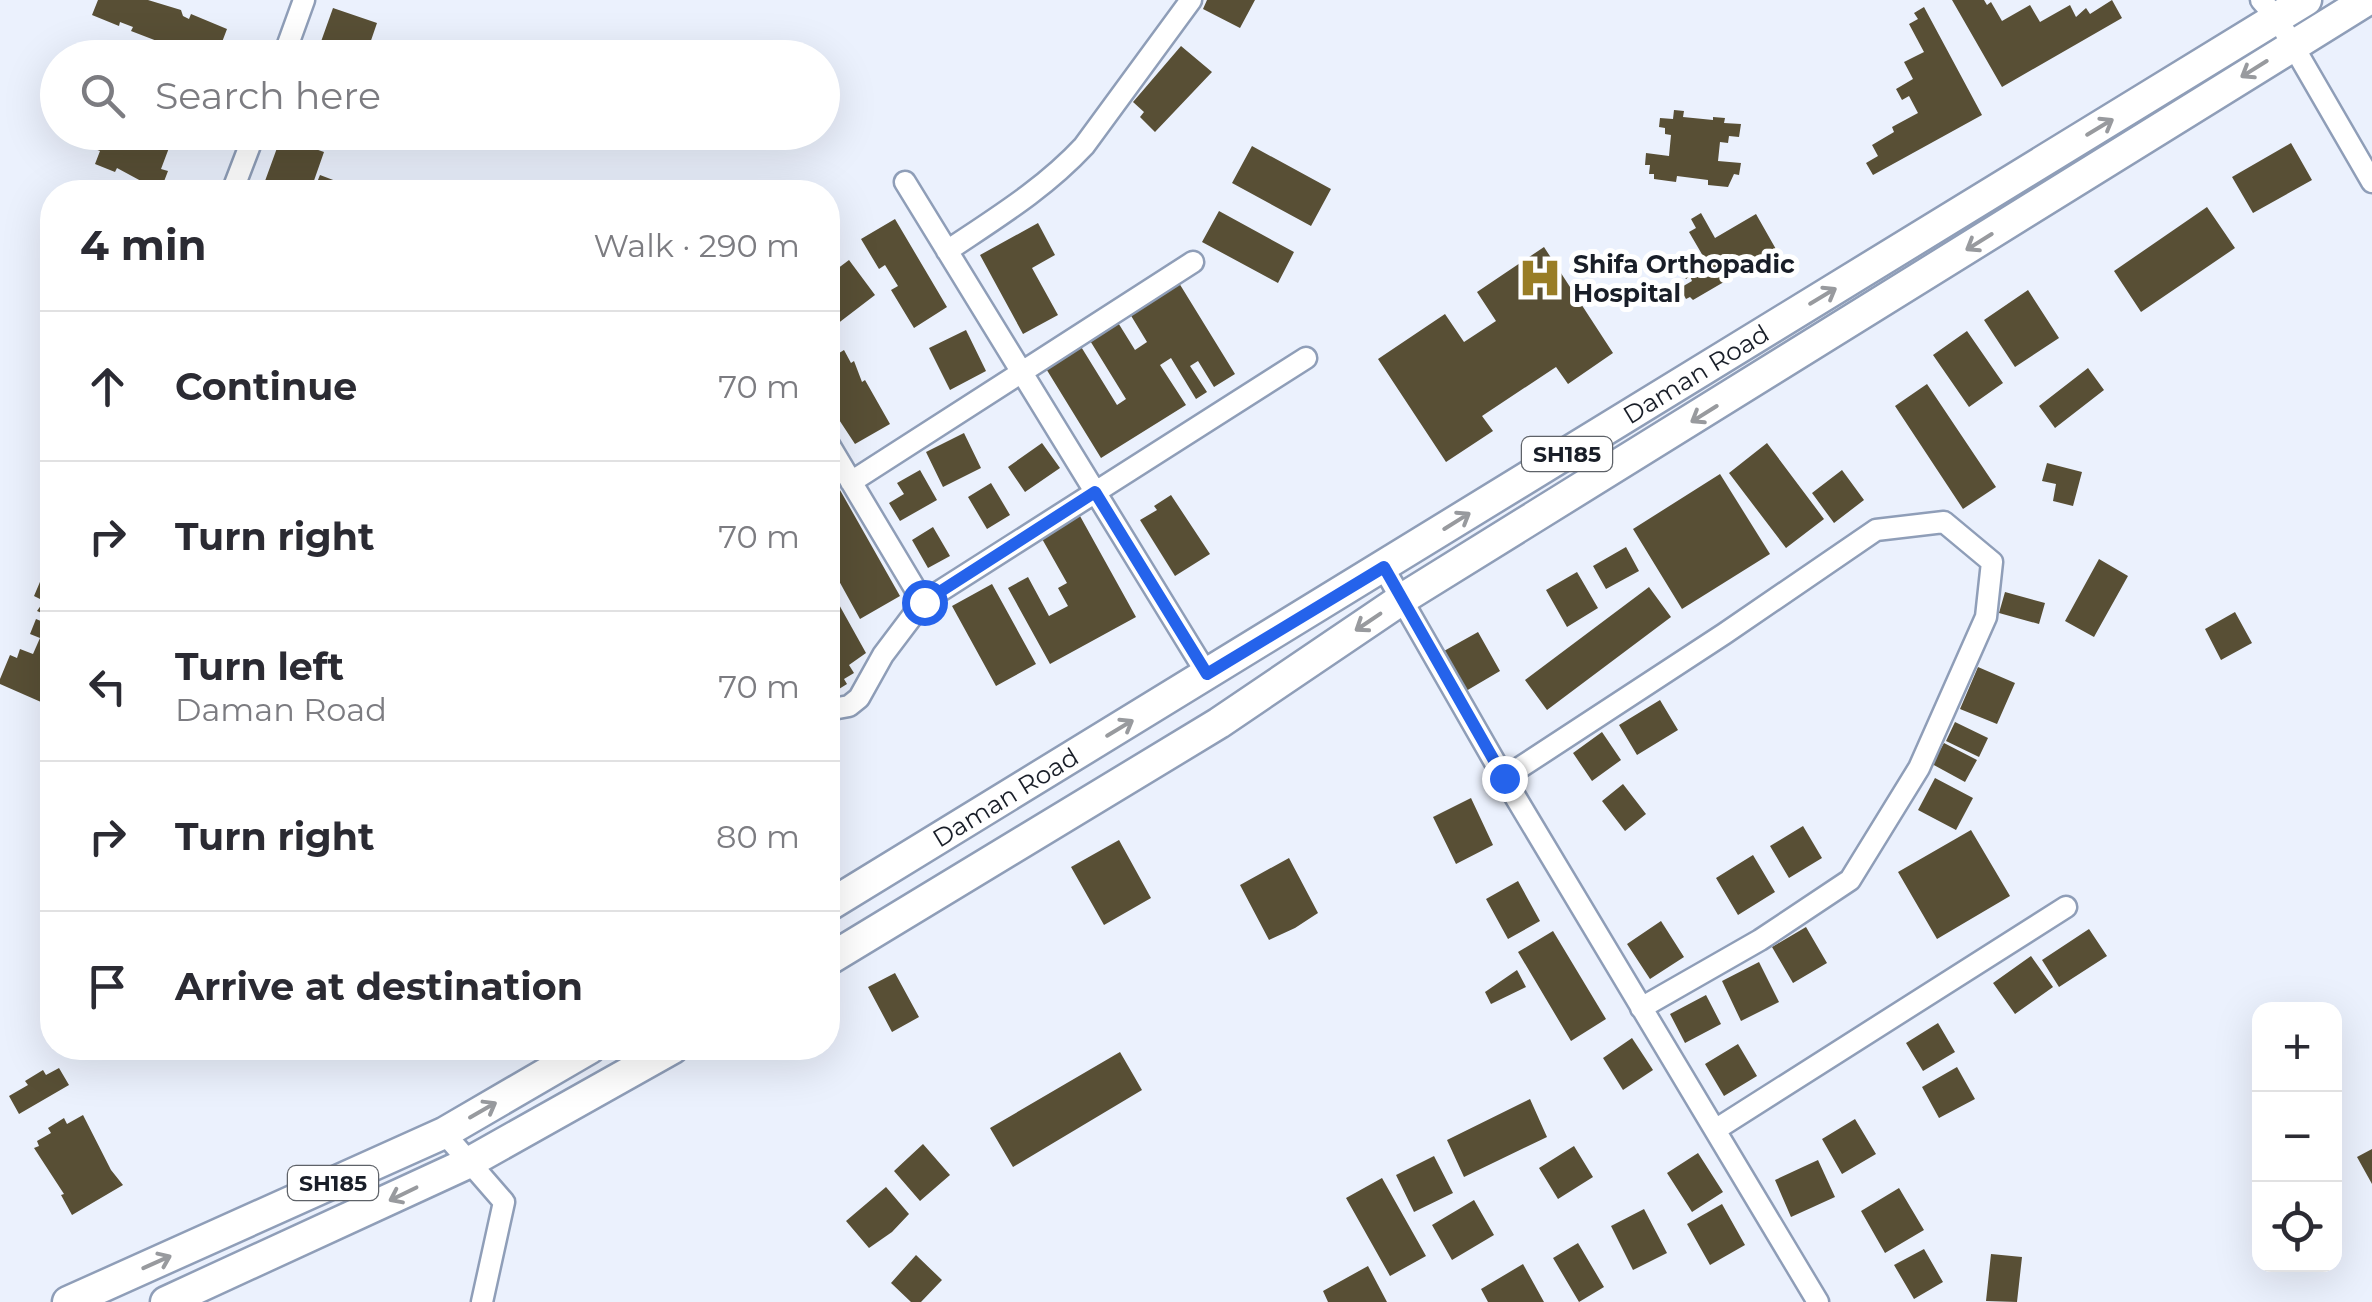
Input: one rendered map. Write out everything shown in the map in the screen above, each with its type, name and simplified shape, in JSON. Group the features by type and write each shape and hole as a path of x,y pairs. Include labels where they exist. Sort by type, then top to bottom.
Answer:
{"main road":[{"name":"Daman Road","path":"840,899 2306,0"},
{"path":"840,953 1219,722 1402,599 1801,354 2277,21 2368,0"},
{"name":"SH185","path":"68,1302 444,1133 567,1060"},
{"path":"166,1302 470,1162 652,1060"}],"street":[{"path":"289,40 304,0"},
{"path":"947,251 1044,186 1064,167 1084,146 1191,0"},
{"path":"2277,21 2372,182"},
{"path":"236,180 247,150"},
{"path":"906,182 1207,674"},
{"path":"851,482 1193,262"},
{"path":"840,708 859,698 883,655 924,602 1306,358"},
{"path":"840,463 924,602"},
{"path":"1504,778 1876,530 1944,522 1992,562 1986,617 1919,768 1850,880 1760,940 1642,1008"},
{"path":"1384,567 1504,778 1818,1302"},
{"path":"1715,1130 2066,907"},
{"path":"444,1133 504,1202 482,1302"}],"building":[{"path":"98,0 148,0 181,10 189,19 191,14 227,29 223,40 154,40 131,31 133,27 92,15"},
{"path":"1207,0 1255,0 1240,28 1203,9"},
{"path":"1952,0 1984,0 1987,5 1991,2 2002,21 2030,5 2040,22 2070,5 2076,17 2086,8 2090,14 2112,0 2122,18 2002,87"},
{"path":"1924,7 1982,115 1873,175 1866,163 1878,156 1872,145 1894,132 1892,127 1918,113 1909,96 1902,100 1896,89 1913,79 1904,62 1924,52 1909,24 1918,19 1914,13"},
{"path":"333,8 377,23 371,40 322,40"},
{"path":"1181,46 1212,72 1155,132 1140,117 1144,112 1133,102"},
{"path":"1674,110 1684,111 1683,117 1725,118 1724,123 1741,124 1739,137 1729,136 1728,143 1720,142 1718,161 1741,163 1739,175 1734,174 1728,187 1677,176 1676,182 1654,179 1654,174 1649,174 1646,153 1669,156 1671,135 1659,127 1660,118 1673,119"},
{"path":"2291,143 2312,180 2253,213 2232,177"},
{"path":"1252,146 1331,189 1311,226 1232,183"},
{"path":"168,150 161,169 168,171 165,180 139,180 117,168 115,172 95,164 100,151"},
{"path":"276,150 324,152 314,180 265,180"},
{"path":"2207,207 2235,248 2141,312 2114,271"},
{"path":"1219,211 1294,252 1278,283 1202,242"},
{"path":"1701,213 1715,238 1756,214 1777,251 1693,300 1686,299 1680,288 1692,281 1680,269 1684,267 1682,263 1703,256 1689,232 1696,228 1691,219"},
{"path":"895,219 947,307 914,328 891,290 898,286 885,265 879,269 861,239"},
{"path":"1038,223 1055,255 1032,268 1058,315 1023,334 980,255"},
{"path":"1544,247 1613,353 1568,384 1556,367 1482,416 1493,431 1446,462 1378,359 1445,314 1464,342 1496,321 1477,292"},
{"path":"849,260 875,295 840,322 840,267"},
{"path":"1179,283 1235,374 1214,387 1198,361 1190,366 1207,392 1196,399 1171,358 1160,365 1186,405 1101,458 1045,367 1080,345 1117,405 1126,399 1089,339 1117,321 1135,350 1147,342 1130,314"},
{"path":"2028,290 2059,338 2015,367 1984,320"},
{"path":"966,330 986,371 950,390 929,348"},
{"path":"1967,331 2003,383 1969,407 1933,355"},
{"path":"844,350 851,363 854,361 862,382 865,380 890,424 855,444 840,421 840,352"},
{"path":"2088,368 2104,390 2055,428 2039,406"},
{"path":"1927,384 1996,487 1963,509 1895,406"},
{"path":"964,433 981,468 943,487 926,452"},
{"path":"1042,443 1060,468 1025,492 1008,467"},
{"path":"1767,443 1824,519 1786,548 1729,473"},
{"path":"2047,463 2082,472 2073,506 2053,501 2056,484 2042,481"},
{"path":"920,470 937,500 900,521 889,503 904,494 897,483"},
{"path":"1842,470 1864,500 1834,523 1812,493"},
{"path":"1720,474 1770,554 1682,609 1633,529"},
{"path":"991,483 1010,515 987,529 968,497"},
{"path":"840,490 900,596 860,619 840,583"},
{"path":"1171,495 1210,554 1175,576 1140,520"},
{"path":"1080,516 1136,617 1050,664 1008,588 1028,577 1049,616 1068,606 1058,588 1067,583 1041,537"},
{"path":"933,527 950,556 928,568 912,540"},
{"path":"1626,547 1639,571 1606,589 1593,566"},
{"path":"2099,559 2128,576 2094,637 2065,621"},
{"path":"1577,572 1598,608 1567,627 1546,590"},
{"path":"992,584 1036,664 996,686 952,606"},
{"path":"1649,587 1671,617 1547,710 1525,680"},
{"path":"2005,592 2045,603 2039,624 1999,613"},
{"path":"840,606 866,653 849,665 854,673 844,679 847,684 840,688"},
{"path":"2235,612 2252,643 2221,660 2205,629"},
{"path":"36,619 40,621 40,638 30,634"},
{"path":"1478,632 1500,671 1466,691 1444,651"},
{"path":"40,638 40,702 0,684 10,655 17,658 20,649 33,654"},
{"path":"1978,667 2015,683 1997,724 1960,709"},
{"path":"1660,700 1678,730 1637,755 1619,725"},
{"path":"1955,722 1988,738 1979,757 1946,741"},
{"path":"1602,732 1621,760 1592,781 1573,753"},
{"path":"1944,743 1977,760 1965,782 1932,764"},
{"path":"1935,778 1973,798 1956,830 1918,810"},
{"path":"1623,784 1646,814 1625,831 1602,801"},
{"path":"1471,798 1493,845 1456,864 1433,817"},
{"path":"1803,826 1822,858 1789,878 1770,846"},
{"path":"1971,830 2010,896 1937,939 1898,872"},
{"path":"1119,840 1151,898 1104,925 1071,867"},
{"path":"1753,855 1775,892 1738,915 1716,878"},
{"path":"1289,858 1318,913 1269,940 1240,885"},
{"path":"1518,881 1540,921 1508,939 1486,899"},
{"path":"1661,921 1684,957 1650,979 1627,944"},
{"path":"1806,927 1827,963 1793,983 1772,947"},
{"path":"2089,929 2107,956 2059,987 2042,960"},
{"path":"1553,931 1606,1019 1571,1041 1518,952"},
{"path":"2031,956 2053,987 2015,1014 1993,983"},
{"path":"1759,962 1779,1002 1741,1021 1722,981"},
{"path":"1517,970 1526,987 1491,1004 1485,992"},
{"path":"895,973 919,1017 892,1032 868,987"},
{"path":"1706,995 1721,1024 1685,1043 1670,1014"},
{"path":"1938,1023 1955,1052 1923,1071 1906,1043"},
{"path":"1632,1038 1653,1070 1623,1090 1603,1058"},
{"path":"1738,1044 1757,1076 1724,1096 1705,1064"},
{"path":"1120,1052 1142,1090 1013,1167 990,1128"},
{"path":"1957,1067 1975,1099 1939,1118 1922,1087"},
{"path":"59,1068 69,1085 19,1114 9,1096 43,1070 46,1075"},
{"path":"1530,1099 1547,1137 1464,1177 1447,1140"},
{"path":"83,1115 123,1185 72,1215 61,1195 64,1194 34,1148 39,1146 37,1141 51,1133 48,1128 64,1118 67,1124"},
{"path":"1855,1119 1876,1154 1842,1174 1822,1139"},
{"path":"923,1144 950,1175 920,1201 894,1171"},
{"path":"1574,1146 1593,1177 1558,1199 1539,1168"},
{"path":"2372,1149 2372,1184 2357,1157"},
{"path":"1698,1153 1723,1192 1692,1212 1667,1173"},
{"path":"1434,1156 1453,1193 1414,1212 1396,1175"},
{"path":"1818,1160 1835,1197 1791,1217 1775,1180"},
{"path":"1382,1178 1426,1256 1390,1276 1346,1198"},
{"path":"886,1187 909,1214 869,1248 846,1221"},
{"path":"1899,1188 1924,1230 1885,1253 1861,1211"},
{"path":"1474,1200 1494,1235 1452,1260 1432,1225"},
{"path":"1722,1204 1745,1245 1710,1265 1687,1224"},
{"path":"1644,1209 1667,1253 1633,1270 1611,1226"},
{"path":"1578,1243 1604,1287 1579,1302 1553,1258"},
{"path":"1924,1249 1943,1282 1914,1299 1894,1265"},
{"path":"1991,1254 2022,1257 2017,1302 1986,1301"},
{"path":"916,1255 942,1280 921,1302 911,1302 891,1283"},
{"path":"1523,1264 1544,1302 1488,1302 1481,1289"},
{"path":"1368,1266 1387,1302 1328,1302 1323,1291"}],"place":[{"name":"Shifa Orthopadic Hospital","path":"1540,278"}],"route":[{"path":"924,602 1095,492 1207,674 1384,567 1504,778"}]}
